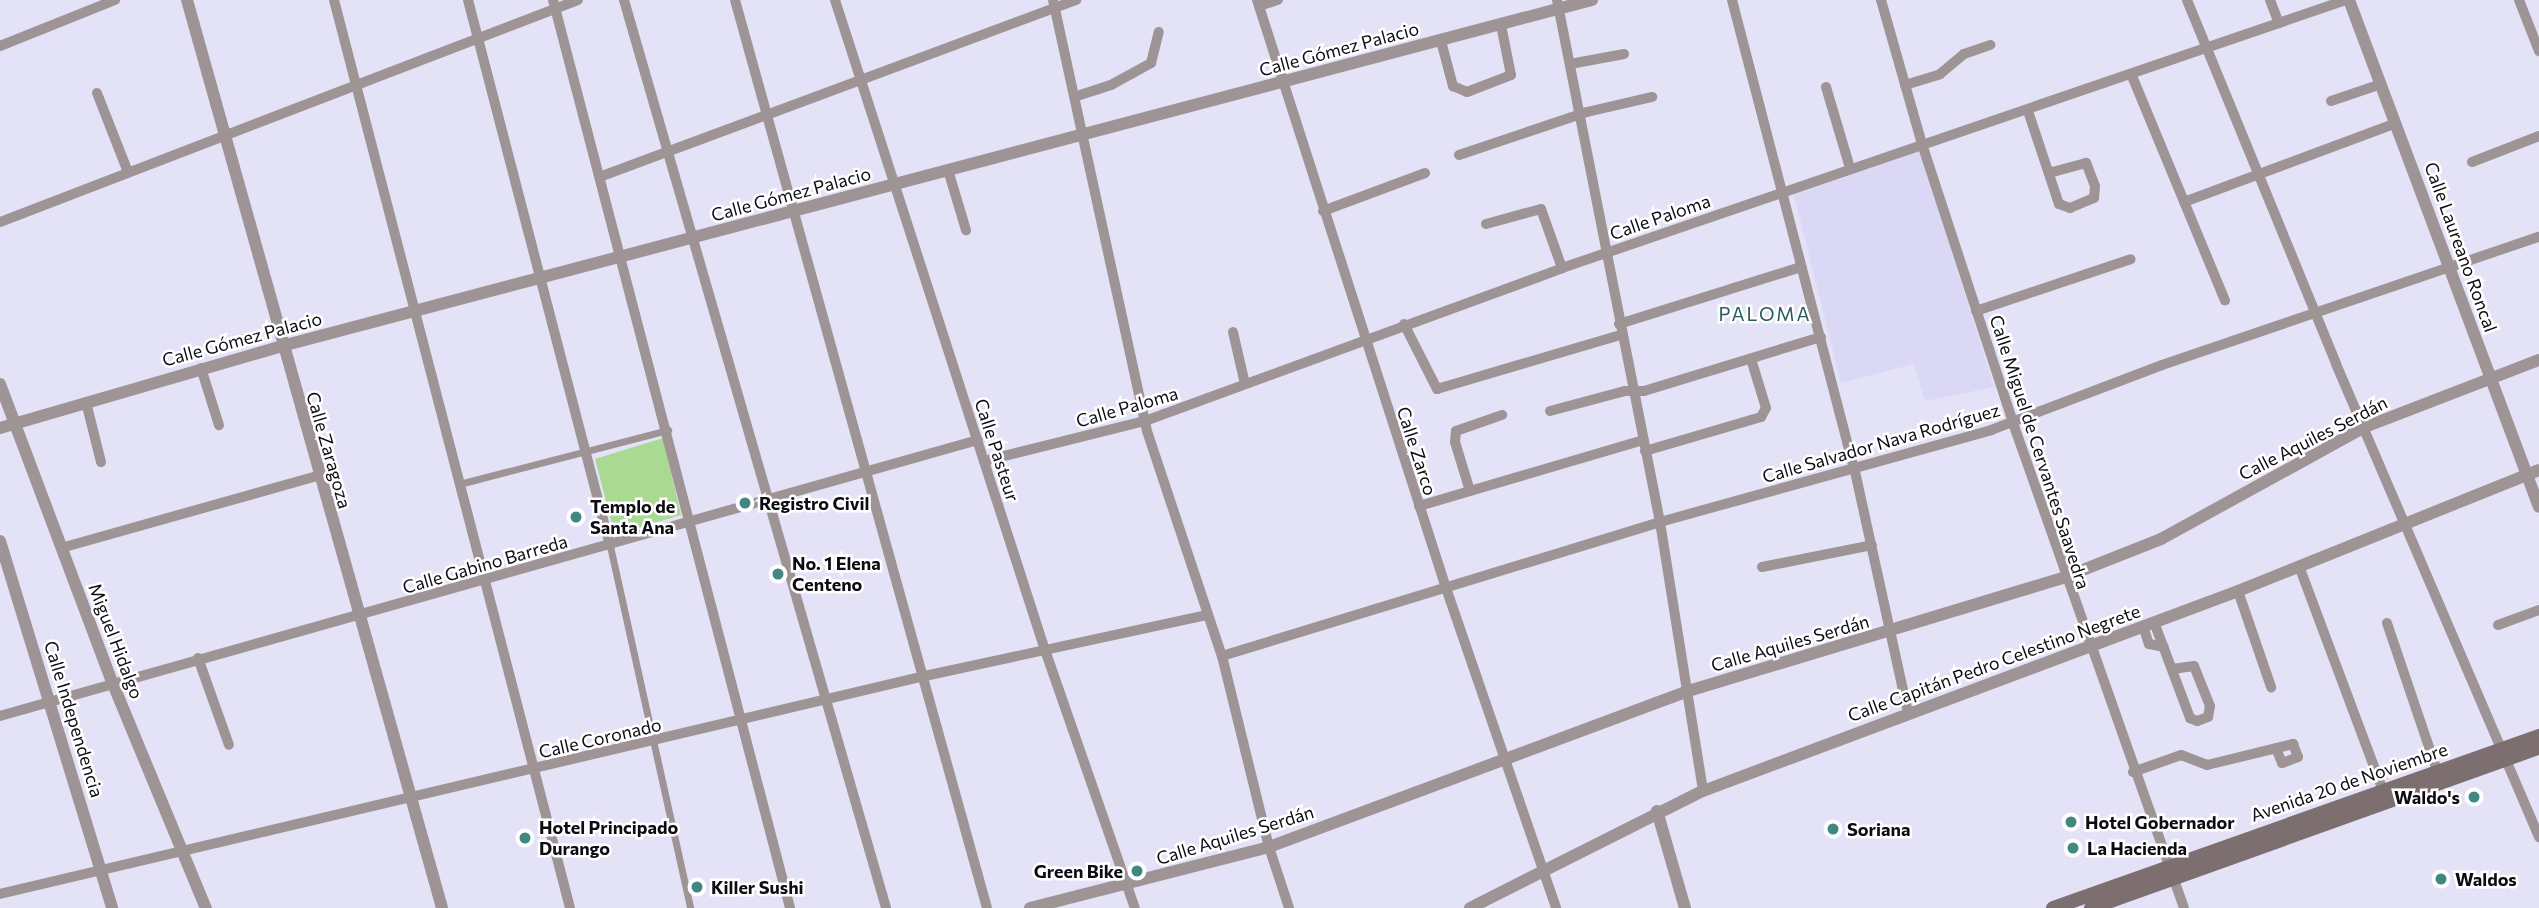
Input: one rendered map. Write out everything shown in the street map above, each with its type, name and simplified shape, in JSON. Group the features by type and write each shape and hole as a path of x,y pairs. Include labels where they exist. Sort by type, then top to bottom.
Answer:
{"main road":[{"name":"Avenida 20 de Noviembre","path":"2053,908 2170,873 2503,755 2539,736"},
{"name":"Avenida 20 de Noviembre","path":"2091,908 2170,873 2437,771 2539,748"}],"street":[{"path":"0,46 115,0"},
{"name":"Calle Zaragoza","path":"187,0 226,134 317,476 442,908"},
{"path":"334,0 463,483 570,908"},
{"path":"468,0 610,546 690,908"},
{"path":"0,222 554,4 578,0"},
{"path":"624,0 695,238 886,908"},
{"path":"735,0 920,677 988,908"},
{"name":"Calle Pasteur","path":"835,0 1045,650 1135,908"},
{"path":"602,176 768,116 1054,4 1076,0"},
{"path":"1258,3 1278,0"},
{"name":"Calle Gómez Palacio","path":"0,428 282,346 1441,41 1558,4 1592,0"},
{"path":"1732,0 1854,467 1908,713"},
{"name":"Calle Miguel de Cervantes Saavedra","path":"1881,0 1922,144 2013,423 2088,645 2184,908"},
{"path":"2188,0 2315,313 2539,837"},
{"path":"2270,0 2279,23"},
{"name":"Calle Paloma","path":"984,461 1145,421 1562,268 1922,144 2132,76 2348,0"},
{"name":"Calle Laureano Roncal","path":"2348,0 2491,379 2533,473 2539,507"},
{"path":"2519,0 2539,51"},
{"name":"Calle Zarco","path":"1258,3 1364,339 1503,759 1556,908"},
{"path":"554,4 602,176 790,908"},
{"path":"1054,4 1077,96 1145,421 1222,656 1269,847 1289,908"},
{"path":"1558,4 1620,330 1660,522 1685,692 1703,791"},
{"path":"1441,41 1453,86 1467,92 1511,75 1500,24"},
{"path":"1077,96 1111,85 1151,63 1159,32"},
{"path":"1905,85 1940,74 1964,54 1990,45"},
{"path":"1570,64 1624,54"},
{"path":"2132,76 2225,301"},
{"path":"2331,101 2381,84"},
{"path":"1826,87 1850,169"},
{"path":"97,93 128,172"},
{"path":"1459,155 1580,114 1652,97"},
{"path":"2028,111 2049,173 2062,206 2070,208 2096,195 2086,163 2049,173"},
{"path":"2184,202 2396,123"},
{"path":"2472,162 2539,136"},
{"path":"948,170 966,230"},
{"path":"1323,211 1425,173"},
{"path":"1486,224 1541,209 1562,268"},
{"name":"Calle Salvador Nava Rodríguez","path":"1222,656 1660,522 2013,423 2315,313 2539,237"},
{"path":"1976,311 2131,259"},
{"path":"1405,327 1435,388 1514,367 1801,267"},
{"path":"1233,332 1245,384"},
{"path":"1550,411 1634,391 1821,337"},
{"path":"1646,451 1765,413 1751,359"},
{"name":"Calle Aquiles Serdán","path":"1030,908 1269,847 1685,692 1891,633 2065,578 2161,539 2365,427 2539,360"},
{"path":"201,368 219,425"},
{"name":"Miguel Hidalgo","path":"0,384 113,684 206,908"},
{"path":"86,401 101,462"},
{"path":"1470,491 1455,442 1456,431 1502,415"},
{"path":"463,483 668,430"},
{"name":"Calle Gabino Barreda","path":"0,716 978,440"},
{"path":"1419,506 1643,440"},
{"name":"Calle Capitán Pedro Celestino Negrete","path":"1470,908 1657,811 1703,791 2238,591 2533,473"},
{"path":"61,548 317,476"},
{"name":"Calle Independencia","path":"0,541 52,703 112,908"},
{"path":"1762,567 1872,545"},
{"path":"2300,566 2384,791"},
{"path":"2238,591 2271,687"},
{"path":"2498,625 2539,610"},
{"name":"Calle Coronado","path":"0,894 744,721 920,677 1207,615"},
{"path":"2387,623 2437,771"},
{"path":"2148,624 2149,644 2164,647 2172,669 2190,718 2197,721 2208,717 2210,706 2196,669 2189,664 2172,669"},
{"path":"198,658 229,746"},
{"path":"2133,772 2181,755 2207,765 2276,748"},
{"path":"1657,811 1685,908"}],"shaded area":[{"path":"1920,151 1994,387 1925,401 1914,364 1841,383 1794,195"}],"green space":[{"path":"663,438 681,515 615,535 595,459"}],"place":[{"name":"Registro Civil","path":"745,503"},
{"name":"Templo de Santa Ana","path":"576,517"},
{"name":"No. 1 Elena Centeno","path":"778,574"},
{"name":"Waldo's","path":"2474,797"},
{"name":"Hotel Gobernador","path":"2071,822"},
{"name":"Soriana","path":"1833,829"},
{"name":"Hotel Principado Durango","path":"525,838"},
{"name":"La Hacienda","path":"2073,848"},
{"name":"Green Bike","path":"1137,871"},
{"name":"Waldos","path":"2441,879"},
{"name":"Killer Sushi","path":"697,887"}],"district":[{"name":"PALOMA","path":"1765,314"}]}
